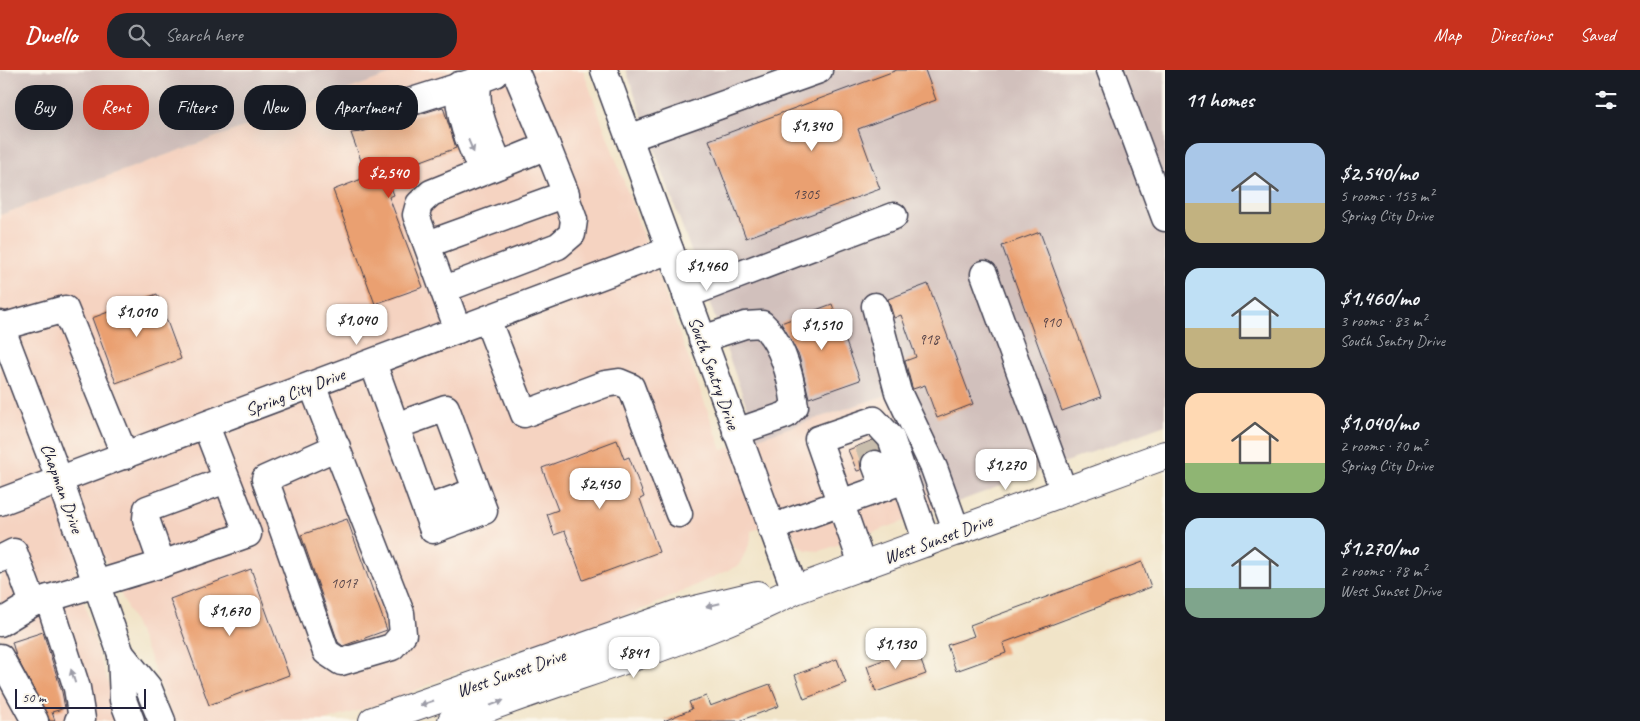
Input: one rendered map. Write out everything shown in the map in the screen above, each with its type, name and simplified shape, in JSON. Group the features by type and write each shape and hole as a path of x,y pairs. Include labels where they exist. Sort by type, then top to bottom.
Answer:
{"main road":[{"name":"West Sunset Drive","path":"452,721 502,701 682,640 756,610 795,590 863,567 1165,455"},
{"name":"West Sunset Drive","path":"373,721 678,614 755,595 795,590"}],"street":[{"path":"418,99 505,70"},
{"path":"445,289 558,246 572,234 574,220 547,146 515,70"},
{"name":"South Sentry Drive","path":"604,70 795,590"},
{"path":"629,138 819,70"},
{"path":"1110,70 1165,218"},
{"path":"469,82 460,110 467,137 490,168"},
{"path":"458,330 445,289 416,215 419,204 432,193 547,146"},
{"path":"428,244 565,195"},
{"path":"686,295 894,216"},
{"name":"Spring City Drive","path":"3,493 60,481 670,250"},
{"path":"984,274 1064,492"},
{"path":"875,306 898,392 934,468 957,532"},
{"path":"0,325 65,309 126,456"},
{"path":"487,320 524,414 605,384 618,382 631,387 679,514"},
{"path":"702,339 745,325 762,324 773,334 783,358 795,406 786,415 736,432"},
{"name":"Chapman Drive","path":"0,325 60,481 121,654 123,700 131,721"},
{"path":"373,363 433,530 484,512 446,408 396,426"},
{"path":"312,386 337,447 402,613 403,634 392,647 341,662 326,652 264,479 337,447"},
{"path":"867,444 874,420 891,438 894,484"},
{"path":"0,623 41,600 162,564 248,534 206,426"},
{"path":"863,567 818,439 867,444"},
{"path":"867,444 894,484 927,543"},
{"path":"162,564 146,519 147,509 226,480"},
{"path":"771,528 894,484"},
{"path":"0,559 14,552 41,600 76,688 82,719 78,721"},
{"name":"Chapman Drive","path":"121,654 148,687 162,721"},
{"path":"0,657 35,721"}],"shaded area":[{"path":"0,70 402,70 360,85 316,85 316,101 306,105 306,85 244,85 244,127 0,215"},
{"path":"402,70 583,70 722,450 890,394 936,510 820,551 806,550 797,544 787,519 751,531 751,541 739,565 649,607 485,661 390,701 324,721 173,721 148,653 104,558 75,568 99,657 123,721 0,721 0,215 244,127 244,130 306,130 306,105 316,101 316,130 418,130 418,85 360,85"},
{"path":"626,70 1165,70 1165,425 936,510 890,394 758,438"}],"building":[{"path":"897,70 925,70 936,100 858,129 880,189 746,238 709,140"},
{"path":"443,107 456,148 386,174 394,195 389,197 423,287 375,304 333,190 367,177 351,133 368,130 418,130 418,115"},
{"path":"1040,232 1101,397 1062,411 1002,246"},
{"path":"928,284 973,404 937,418 925,385 913,389 912,387 905,361 916,357 901,315 894,318 888,299"},
{"path":"157,294 181,359 116,383 92,318"},
{"path":"832,304 860,380 809,398 799,356 781,323"},
{"path":"617,440 624,459 629,457 644,497 640,499 659,552 583,580 565,531 554,535 547,514 558,510 542,468"},
{"path":"873,440 879,450 870,450 864,454 860,461 861,470 857,471 848,450"},
{"path":"347,519 387,630 343,646 338,642 301,535"},
{"path":"1142,562 1151,587 1003,643 1006,653 956,671 947,645 974,636 970,625"},
{"path":"251,569 289,675 209,705 170,599"},
{"path":"43,632 62,692 65,708 52,712 55,721 50,721 16,656 12,642"},
{"path":"916,648 926,674 876,692 867,666"},
{"path":"837,659 846,683 804,699 795,675"},
{"path":"770,684 779,706 739,721 664,721 692,709 689,702 706,696 710,706"}],"tunnel":[{"path":"867,443 875,464"}]}
